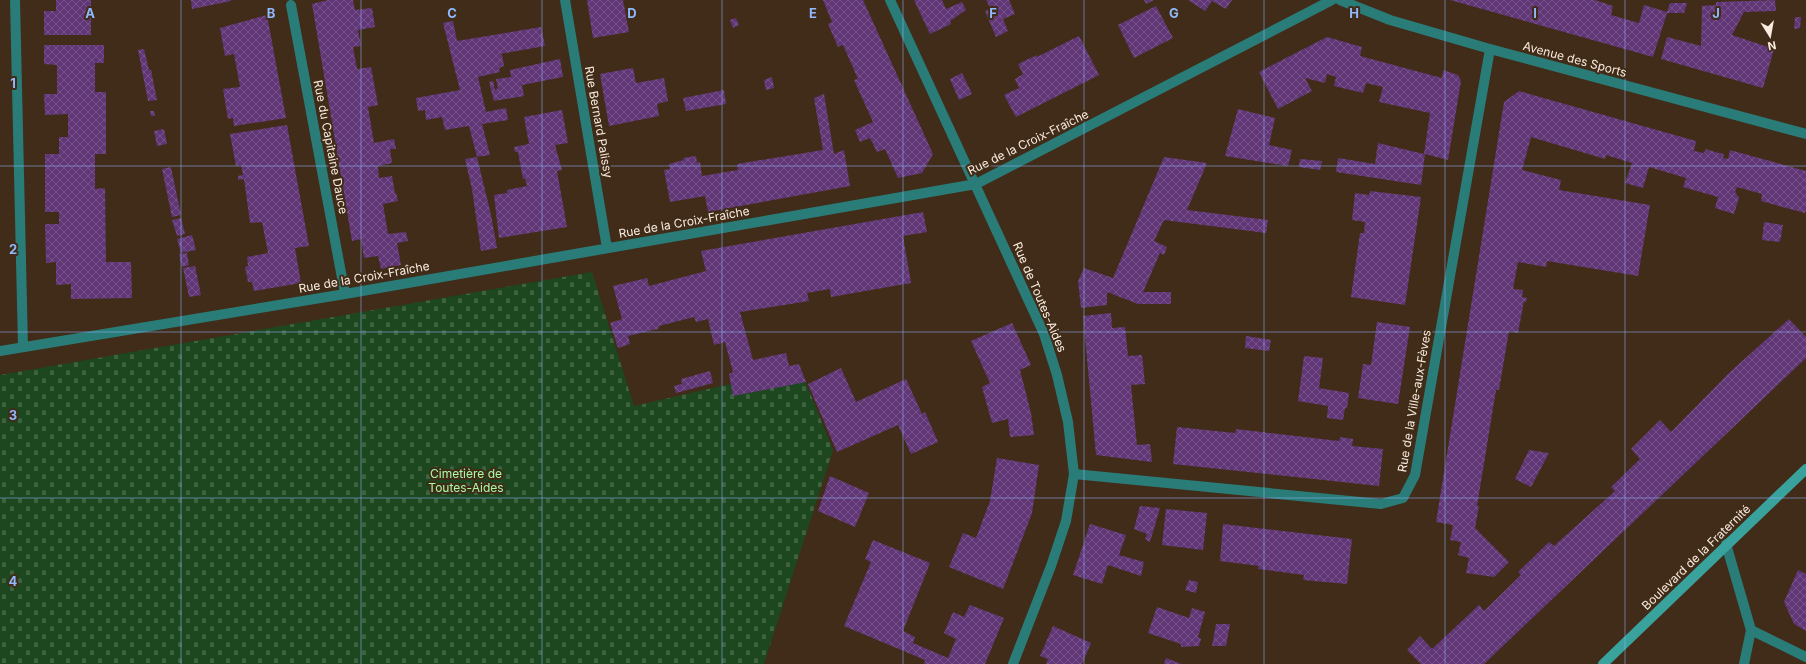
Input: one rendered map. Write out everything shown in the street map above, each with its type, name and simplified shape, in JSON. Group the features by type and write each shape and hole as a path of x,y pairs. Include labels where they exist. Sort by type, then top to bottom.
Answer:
{"main road":[{"name":"Boulevard de la Fraternité","path":"1603,664 1726,544 1806,469"}],"street":[{"path":"15,0 23,348"},
{"name":"Rue Bernard Palissy","path":"565,0 607,248"},
{"name":"Rue de Toutes-Aides","path":"890,0 1044,334 1057,374 1068,422 1074,474 1066,521 1051,566 1013,664"},
{"name":"Rue de la Croix-Fraîche","path":"0,351 345,294 976,184 1332,0"},
{"name":"Avenue des Sports","path":"1340,0 1390,20 1490,50 1806,134"},
{"name":"Rue du Capitaine Dauce","path":"291,5 345,294"},
{"name":"Rue de la Ville-aux-Fèves","path":"1074,474 1381,504 1404,498 1415,475 1490,50"},
{"path":"1726,544 1751,630 1744,664"},
{"path":"1751,630 1806,657"}],"green space":[{"name":"Cimetière de Toutes-Aides","path":"592,272 634,406 800,368 833,450 764,664 0,664 0,375"}],"building":[{"path":"56,0 91,0 91,35 44,35 44,11 56,11"},
{"path":"191,0 231,0 231,1 192,9"},
{"path":"328,0 353,0 355,10 372,8 375,27 358,30 361,46 353,47 357,69 371,67 378,105 368,107 374,143 394,139 396,149 390,149 392,163 378,166 379,178 392,176 398,201 383,204 388,234 406,232 408,241 397,243 401,265 381,269 378,256 364,258 361,239 352,241 312,4"},
{"path":"587,0 623,0 629,32 593,38"},
{"path":"823,0 863,0 933,154 922,173 898,178 885,149 877,152 870,138 860,142 855,130 873,122 854,80 858,79 843,45 838,47 828,24 832,22"},
{"path":"914,0 942,0 946,9 962,2 966,10 950,21 951,24 930,34"},
{"path":"986,0 1009,0 1015,14 1003,19 1008,31 996,37 985,11 991,9"},
{"path":"1144,0 1154,0 1146,4"},
{"path":"1188,0 1232,0 1226,9 1212,1 1205,11"},
{"path":"1450,0 1595,0 1613,6 1611,15 1639,23 1644,5 1667,12 1670,3 1687,3 1684,13 1667,13 1653,57"},
{"path":"1775,0 1776,11 1744,12 1732,35 1774,49 1763,88 1661,59 1667,37 1701,46 1702,6 1716,5 1716,2"},
{"path":"1156,6 1173,38 1134,58 1118,25"},
{"path":"267,15 286,118 234,126 233,118 228,119 223,89 240,87 234,54 225,56 220,28"},
{"path":"1795,17 1801,17 1800,28 1794,29"},
{"path":"736,18 739,25 733,28 730,20"},
{"path":"453,21 457,41 541,27 545,46 500,54 502,55 504,66 499,68 500,72 478,77 486,112 506,108 508,120 482,124 490,155 477,157 469,126 445,130 442,117 426,120 425,110 418,111 416,98 460,90 443,23"},
{"path":"1079,36 1099,75 1016,117 1004,95 1019,88 1015,79 1023,74 1018,64 1037,55 1037,57"},
{"path":"1327,37 1362,47 1360,56 1442,78 1443,70 1458,75 1461,81 1448,160 1425,154 1421,185 1336,172 1338,158 1375,164 1378,143 1424,154 1430,113 1379,102 1383,87 1366,83 1363,93 1334,86 1336,77 1327,74 1325,83 1305,78 1312,91 1278,109 1259,72"},
{"path":"44,45 104,45 104,63 95,63 95,92 106,92 106,154 95,154 95,189 105,188 106,262 131,262 132,298 71,299 71,284 56,285 56,262 46,263 45,224 59,224 59,212 45,212 45,154 59,154 59,137 68,137 68,114 45,115 44,94 57,94 57,65 44,64"},
{"path":"144,49 149,70 151,70 157,100 148,101 138,50"},
{"path":"560,59 563,77 522,85 524,96 494,101 489,82 493,81 495,90 498,88 496,79 511,77 510,70"},
{"path":"633,68 636,83 664,78 668,101 657,104 659,116 609,126 600,74"},
{"path":"962,73 972,94 959,100 950,79"},
{"path":"772,77 774,88 766,90 764,80"},
{"path":"724,90 726,104 686,111 683,98"},
{"path":"1519,91 1696,141 1694,151 1704,153 1706,149 1724,154 1723,158 1728,159 1730,150 1806,171 1806,210 1805,213 1761,201 1762,194 1737,187 1735,192 1739,198 1734,214 1715,208 1718,197 1683,187 1686,178 1649,167 1643,188 1625,183 1632,163 1606,155 1605,159 1531,137 1522,170 1561,180 1559,190 1650,205 1638,276 1547,261 1546,267 1518,262 1513,289 1523,290 1522,297 1527,298 1526,302 1524,301 1518,333 1509,331 1499,390 1496,390 1477,506 1479,506 1475,528 1509,562 1494,577 1466,573 1469,558 1458,555 1461,542 1450,540 1453,525 1436,522 1504,102"},
{"path":"824,94 834,154 844,150 850,186 708,212 705,196 670,202 664,170 670,169 669,164 684,160 683,158 696,156 697,163 700,162 702,176 738,170 737,164 823,150 814,98"},
{"path":"1238,109 1275,118 1269,145 1292,150 1288,166 1225,156"},
{"path":"562,110 568,143 555,145 562,170 557,171 567,227 499,238 494,195 507,193 507,190 527,186 525,178 523,179 518,152 515,152 514,147 529,144 524,117"},
{"path":"150,111 154,111 155,116 151,116"},
{"path":"287,125 309,246 295,248 301,283 254,291 252,282 248,282 245,267 248,266 247,257 268,253 262,222 250,223 244,179 238,180 238,176 243,175 241,165 236,166 230,134"},
{"path":"164,129 167,144 157,146 154,131"},
{"path":"477,157 491,215 497,248 481,251 472,189 465,159"},
{"path":"1164,157 1207,163 1187,210 1268,220 1266,233 1164,220 1154,241 1167,247 1164,255 1160,253 1143,292 1171,292 1171,304 1138,304 1107,292 1107,305 1081,308 1078,281 1084,268 1113,278"},
{"path":"1300,159 1322,161 1320,170 1299,167"},
{"path":"171,167 181,215 172,217 162,169"},
{"path":"1370,191 1421,197 1405,305 1351,297 1360,233 1364,233 1365,222 1352,220 1355,193 1369,195"},
{"path":"923,212 927,232 903,236 911,283 831,297 830,289 807,293 809,301 740,312 753,360 786,353 789,366 799,364 806,382 733,396 729,374 733,372 725,342 714,345 708,319 696,322 694,317 659,326 658,330 628,336 630,344 618,348 610,323 622,319 613,286 647,278 649,286 706,271 701,251"},
{"path":"181,218 185,234 177,236 172,220"},
{"path":"1764,222 1783,225 1780,242 1762,240"},
{"path":"192,235 196,250 181,253 177,239"},
{"path":"187,253 189,265 182,267 179,254"},
{"path":"195,266 201,295 189,297 183,268"},
{"path":"1111,313 1112,328 1125,327 1128,356 1142,355 1145,384 1131,385 1137,445 1150,444 1152,462 1096,455 1083,316"},
{"path":"1789,319 1806,337 1806,358 1484,664 1421,664 1407,650 1420,636 1432,649 1479,605 1484,611 1521,575 1518,572 1549,542 1554,546 1615,491 1611,487 1640,459 1631,449 1660,420 1671,432 1729,373"},
{"path":"1377,322 1410,327 1398,404 1358,398 1363,364 1371,365"},
{"path":"1012,323 1031,365 1020,370 1031,413 1034,435 1010,437 1008,419 992,423 982,387 990,383 971,341"},
{"path":"1246,336 1271,340 1269,351 1245,348"},
{"path":"1304,356 1323,358 1319,388 1349,393 1347,408 1345,408 1343,420 1327,418 1328,406 1298,401"},
{"path":"841,368 856,402 906,379 922,414 925,412 938,442 911,454 898,425 837,452 808,384"},
{"path":"710,371 713,383 676,393 674,386 682,384 681,379"},
{"path":"1177,427 1235,433 1236,429 1339,441 1340,437 1353,439 1352,446 1383,449 1379,486 1173,464"},
{"path":"1529,450 1549,453 1531,487 1515,479"},
{"path":"997,458 1039,465 1032,513 1003,589 949,567 963,533 976,538 990,501"},
{"path":"830,476 869,493 855,527 818,511"},
{"path":"1140,506 1160,508 1150,542 1145,539 1147,534 1134,529"},
{"path":"1166,509 1207,513 1203,550 1162,545"},
{"path":"1090,524 1126,535 1119,555 1144,562 1141,576 1108,565 1102,584 1073,575"},
{"path":"1223,524 1352,539 1347,584 1303,580 1304,575 1258,569 1259,566 1220,561"},
{"path":"873,540 930,563 903,631 915,637 913,643 948,658 956,639 944,633 953,612 964,617 970,605 1004,618 985,664 924,664 925,660 844,626 871,562 865,559"},
{"path":"1798,570 1806,574 1806,631 1794,624 1784,602"},
{"path":"1189,580 1198,582 1196,593 1185,590"},
{"path":"1157,607 1189,618 1192,608 1205,612 1198,637 1201,639 1199,646 1181,647 1181,644 1148,633"},
{"path":"1216,624 1230,624 1226,646 1212,646"},
{"path":"1053,626 1091,643 1082,664 1046,664 1048,659 1040,656"},
{"path":"1166,658 1181,664 1164,664"}]}
